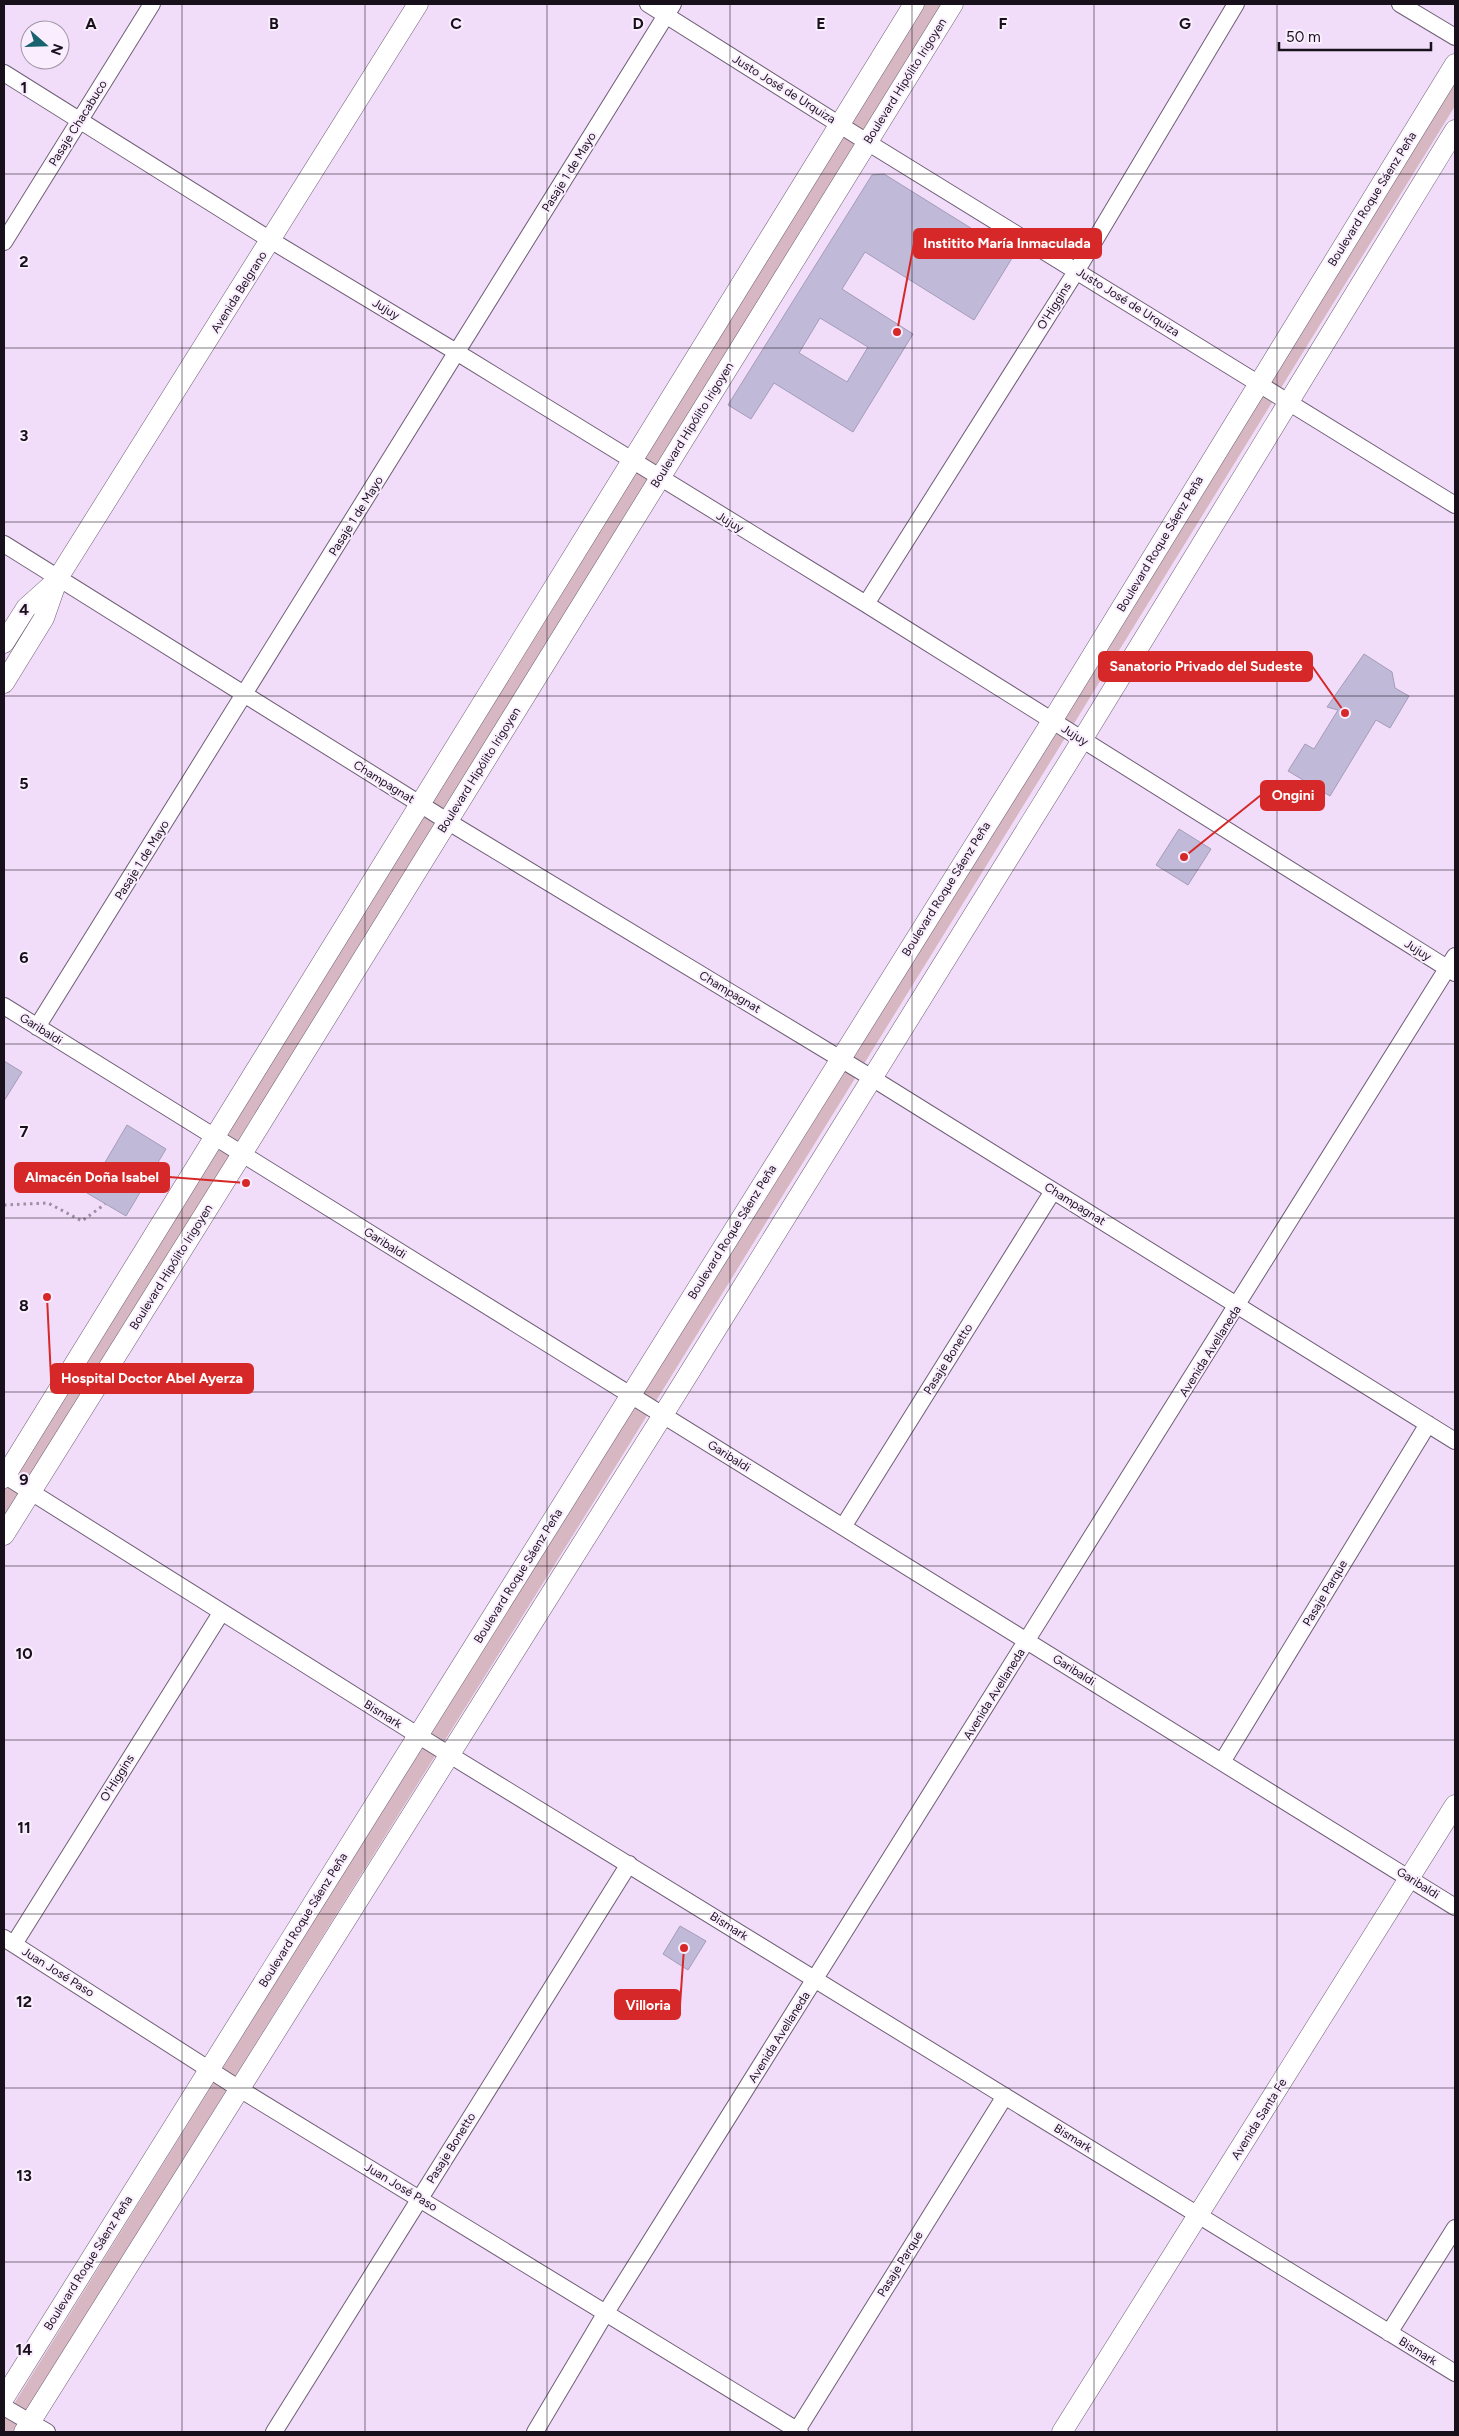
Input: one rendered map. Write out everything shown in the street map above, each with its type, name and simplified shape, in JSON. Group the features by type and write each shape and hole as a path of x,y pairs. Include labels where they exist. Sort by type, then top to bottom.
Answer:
{"street":[{"name":"Pasaje Chacabuco","path":"4,242 152,4"},
{"name":"Avenida Belgrano","path":"4,683 44,618 58,578 272,241 418,4"},
{"name":"Justo José de Urquiza","path":"648,4 670,9 867,142 1455,505"},
{"path":"4,1476 914,4"},
{"name":"Boulevard Hipólito Irigoyen","path":"4,1535 242,1154 953,4"},
{"name":"O'Higgins","path":"866,604 1077,270 1236,4"},
{"path":"1400,4 1455,37"},
{"name":"Pasaje 1 de Mayo","path":"37,1027 670,9"},
{"name":"Boulevard Roque Sáenz Peña","path":"4,2398 1052,721 1455,64"},
{"name":"Jujuy","path":"4,73 272,241 458,352 1082,740 1453,966"},
{"path":"27,2427 238,2088 663,1415 1082,740 1455,130"},
{"name":"Champagnat","path":"4,544 447,822 872,1078 1455,1441"},
{"name":"Avenida Belgrano","path":"4,643 26,608 58,578"},
{"name":"Avenida Avellaneda","path":"535,2432 606,2314 1027,1641 1453,966"},
{"name":"Garibaldi","path":"4,1006 1455,1907"},
{"name":"Pasaje Bonetto","path":"843,1527 1053,1191"},
{"name":"Pasaje Parque","path":"1222,1762 1428,1424"},
{"name":"Bismark","path":"4,1476 31,1491 419,1736 1455,2373"},
{"name":"O'Higgins","path":"9,1941 221,1612"},
{"name":"Avenida Santa Fe","path":"1062,2432 1455,1805"},
{"name":"Pasaje Bonetto","path":"274,2432 629,1864"},
{"name":"Juan José Paso","path":"9,1941 238,2088 798,2432"},
{"name":"Pasaje Parque","path":"798,2432 1005,2096"},
{"path":"1390,2333 1455,2228"},
{"path":"4,2406 27,2427 47,2432"}],"path":[{"path":"4,1205 48,1203 82,1221 105,1204"}],"shaded area":[{"path":"914,4 953,4 4,1535 4,1478"},
{"path":"1455,83 1455,106 593,1503 13,2432 4,2432 4,2420"}],"building":[{"path":"884,174 1014,255 974,320 865,252 842,289 913,334 853,432 774,383 751,419 728,405 872,175","holes":["820,318 868,347 847,382 799,353"]},
{"path":"1364,654 1392,672 1395,688 1409,696 1390,728 1376,720 1330,796 1288,771 1305,744 1314,749 1338,710 1327,707"},
{"path":"1179,829 1211,849 1188,885 1156,865"},
{"path":"4,1061 22,1072 4,1101"},
{"path":"127,1125 166,1149 126,1216 87,1193"},
{"path":"680,1926 706,1941 688,1970 663,1954"}],"place":[{"name":"Institito María Inmaculada","path":"897,332"},
{"name":"Sanatorio Privado del Sudeste","path":"1345,713"},
{"name":"Ongini","path":"1184,857"},
{"name":"Almacén Doña Isabel","path":"246,1183"},
{"name":"Hospital Doctor Abel Ayerza","path":"47,1297"},
{"name":"Villoria","path":"684,1948"}]}
